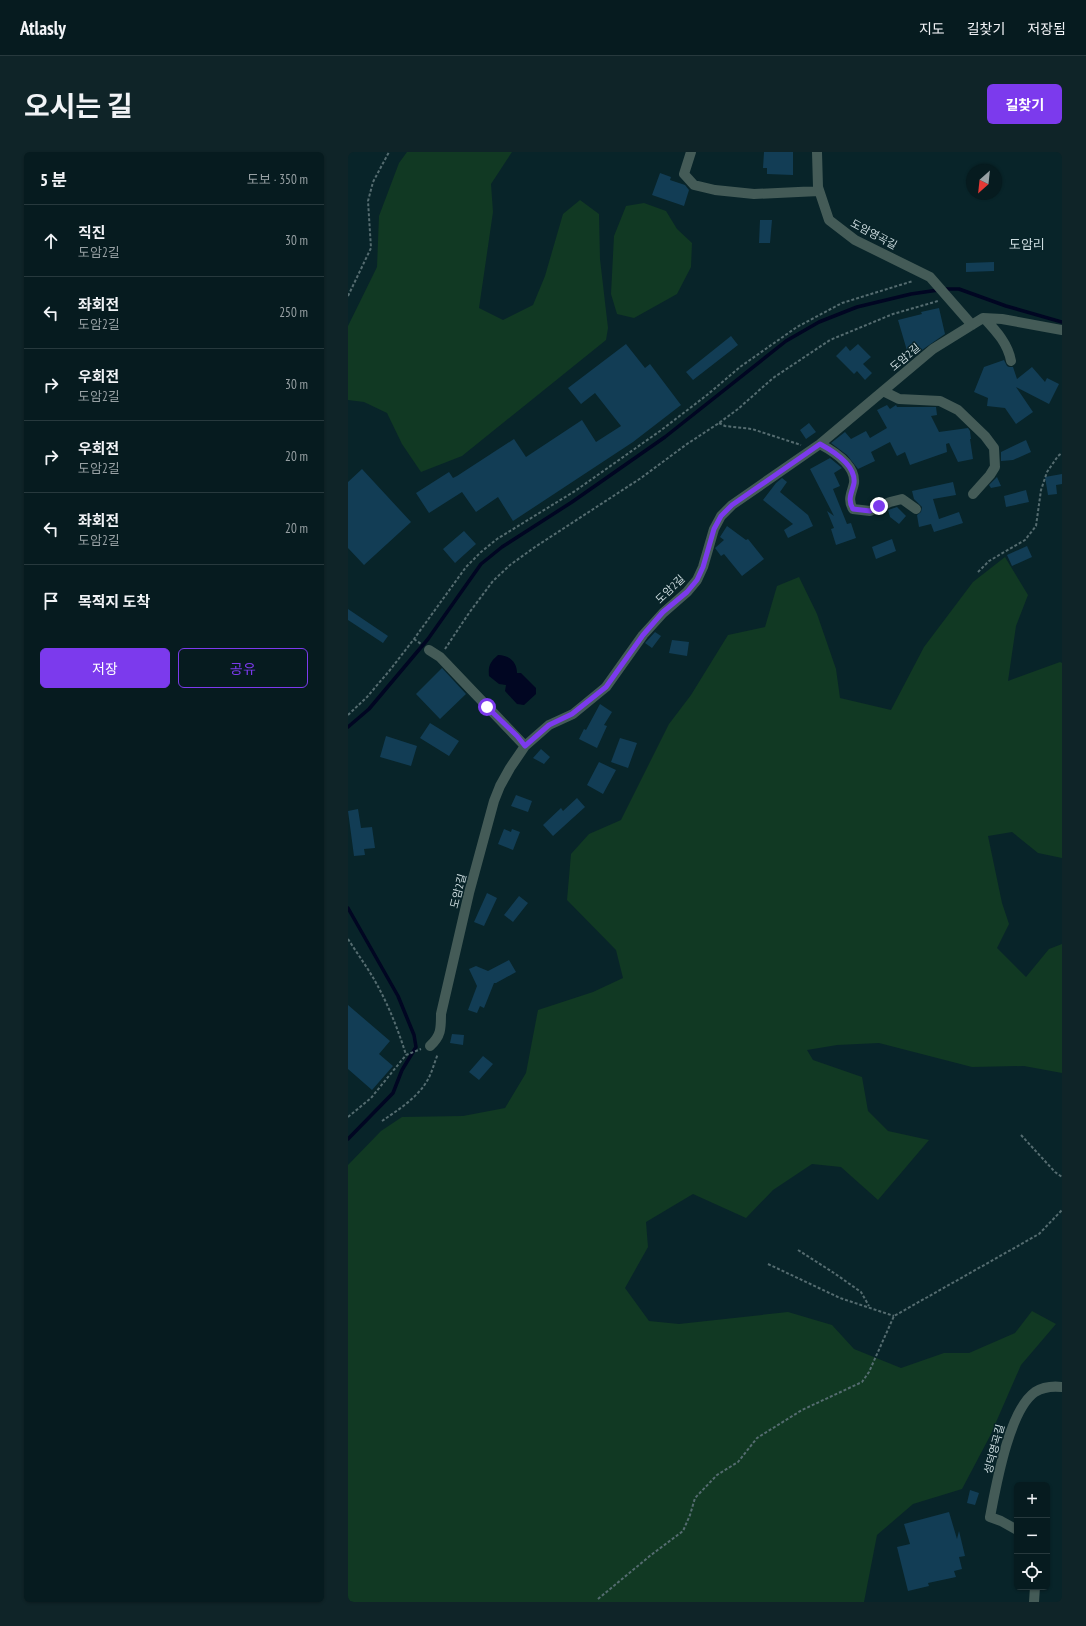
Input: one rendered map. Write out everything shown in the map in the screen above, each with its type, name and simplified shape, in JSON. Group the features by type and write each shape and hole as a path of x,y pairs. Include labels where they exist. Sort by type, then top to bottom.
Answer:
{"street":[{"path":"691,152 684,174 694,185 715,190 754,194 819,191"},
{"name":"도암영곡길","path":"817,152 819,191 829,220 855,240 930,277"},
{"path":"930,277 972,325 983,318 1002,319 1062,330"},
{"path":"985,319 1000,335 1010,354 1011,361"},
{"name":"도암2길","path":"434,1042 441,1025 441,1014 460,931 494,801 510,768 525,746 549,725 572,714 606,687 643,635 663,612 687,592 697,580 703,567 714,529 721,516 732,505 820,444 933,349 972,325"},
{"path":"883,391 900,399 940,400 958,410 985,436 994,448 995,467 990,476 973,494"},
{"path":"820,444 844,460 853,473 854,482 850,495 850,503 853,509 870,511 890,502 902,499 916,509"},
{"path":"429,650 440,657 525,746"},
{"name":"성덕영곡길","path":"1014,1528 1002,1521 990,1517 1000,1472 1014,1421 1028,1398 1036,1391 1046,1387 1062,1388"},
{"path":"1034,1602 1035,1590"}],"path":[{"path":"348,296 370,248 368,201 373,182 389,152"},
{"path":"348,715 367,697 414,639 466,567 497,539 575,491 654,435 767,347 797,327 842,303 930,277"},
{"path":"440,657 469,613 493,582 510,565 641,478 687,444 719,424 773,378 830,340 893,314 949,298"},
{"path":"719,424 752,430 791,441 811,449"},
{"path":"978,572 989,561 1025,540 1036,526 1041,490 1047,472 1058,456 1062,453"},
{"path":"348,939 374,980 386,1004 399,1033 406,1055"},
{"path":"348,1117 371,1098 406,1055 434,1042 438,1054 424,1086 420,1092 396,1112 382,1121"},
{"path":"1020,1135 1055,1172 1062,1177"},
{"path":"598,1599 651,1555 683,1531 695,1498 717,1475 738,1462 757,1438 802,1410 862,1382 869,1372 894,1316 1039,1234 1062,1210"},
{"path":"798,1250 834,1272 861,1292 869,1307"},
{"path":"768,1264 840,1298 894,1316"}],"green space":[{"path":"407,152 512,152 491,184 493,212 479,308 503,320 533,305 545,276 563,214 580,200 599,214 600,259 608,328 606,340 462,456 421,472 402,444 387,413 364,402 348,400 348,326 377,267 379,216 399,163"},
{"path":"644,203 666,211 677,229 692,243 691,267 677,294 634,318 617,314 611,294 614,236 626,206"},
{"path":"1005,557 1028,595 1016,626 1008,681 1060,662 1062,663 1062,858 1038,853 1012,832 988,836 1002,903 1009,924 997,948 1026,977 1049,949 1062,944 1062,1073 1024,1066 972,1067 879,1043 837,1045 807,1050 813,1060 862,1077 868,1111 888,1131 929,1140 878,1200 841,1167 812,1164 773,1190 746,1218 693,1194 646,1222 648,1247 625,1288 649,1321 679,1324 788,1312 832,1325 854,1349 901,1368 944,1353 969,1353 1015,1333 1032,1311 1056,1324 1021,1365 990,1436 962,1489 913,1504 877,1535 864,1602 348,1602 348,1165 381,1131 402,1117 463,1116 505,1108 526,1073 538,1010 593,992 623,978 616,950 567,900 571,854 589,834 621,820 669,724 691,695 728,635 765,627 777,586 799,577 817,614 836,669 840,698 891,710 924,647 973,582"}],"water":[{"path":"498,655 506,656 512,660 516,666 517,673 521,673 536,688 536,694 524,705 517,704 505,691 506,685 499,684 489,676 490,664"}],"building":[{"path":"764,152 793,152 793,175 767,174 767,168 763,168"},
{"path":"660,173 671,177 670,180 685,185 689,190 684,206 652,195"},
{"path":"760,220 772,220 770,243 759,243"},
{"path":"994,262 994,271 966,272 966,263"},
{"path":"939,308 945,334 922,350 908,354 898,320 922,314 921,312"},
{"path":"731,336 738,345 693,380 686,372"},
{"path":"626,344 645,368 650,364 681,405 633,442 513,521 498,497 476,512 462,492 429,513 416,493 449,472 453,478 457,476 514,439 526,457 582,420 596,442 621,426 595,393 581,404 568,388"},
{"path":"858,344 871,357 863,364 872,373 865,380 857,371 854,374 836,356 846,346 850,351"},
{"path":"1004,360 1007,366 1013,367 1017,379 1032,367 1045,382 1047,378 1059,384 1049,404 1016,387 1033,412 1016,424 1005,408 987,406 988,398 974,392 984,367"},
{"path":"887,405 890,409 896,405 897,407 936,407 937,415 931,416 939,432 968,428 970,431 973,459 958,462 949,443 946,444 947,452 910,465 905,452 897,456 890,442 871,452 875,461 858,469 847,455 831,443 845,432 851,439 866,431 870,438 887,428 877,410"},
{"path":"809,423 816,432 806,439 800,430"},
{"path":"1026,440 1031,452 1013,460 1001,461 1001,452"},
{"path":"830,458 842,468 834,473 840,486 833,489 847,524 851,523 856,538 836,545 831,529 834,528 827,511 834,516 810,469"},
{"path":"362,469 411,522 364,565 348,548 348,482"},
{"path":"1062,474 1062,484 1056,485 1057,494 1048,495 1045,477"},
{"path":"997,477 1001,486 991,488 989,485"},
{"path":"782,478 787,482 780,492 808,515 813,526 788,538 784,530 793,524 763,500 776,483"},
{"path":"953,482 956,495 933,499 939,519 959,512 963,523 934,532 931,524 919,527 917,515 921,512 922,507 914,499 912,491"},
{"path":"1026,490 1029,502 1006,507 1004,496"},
{"path":"897,507 906,516 899,524 890,517 888,510"},
{"path":"727,526 746,540 748,539 764,559 742,576 724,554 721,556 715,548 724,540 720,537"},
{"path":"464,531 476,544 455,563 443,549"},
{"path":"892,539 896,551 876,559 872,547"},
{"path":"1027,546 1032,557 1012,566 1007,555"},
{"path":"348,609 388,636 383,643 348,620"},
{"path":"655,632 661,636 652,648 645,643"},
{"path":"672,640 689,642 687,656 669,653"},
{"path":"442,668 466,694 440,719 416,694"},
{"path":"600,704 612,712 604,725 607,726 597,748 579,739 584,729 586,730"},
{"path":"430,723 459,741 449,756 420,738"},
{"path":"386,736 417,746 411,766 380,757"},
{"path":"620,738 637,743 628,768 611,762"},
{"path":"541,749 550,757 544,764 533,758"},
{"path":"599,762 616,770 603,794 587,785"},
{"path":"516,795 532,801 528,812 511,806"},
{"path":"577,798 585,807 553,836 543,825 561,808 563,811"},
{"path":"358,809 361,828 372,827 375,848 364,849 365,855 354,856 348,811"},
{"path":"504,829 511,832 512,829 520,832 513,850 498,844"},
{"path":"487,893 497,898 484,926 474,922"},
{"path":"519,896 528,903 513,922 504,915"},
{"path":"509,960 516,972 494,983 484,1008 480,1006 477,1013 468,1010 477,986 469,969 476,966 488,971"},
{"path":"348,1005 390,1041 379,1054 393,1066 372,1090 348,1069"},
{"path":"452,1034 464,1035 463,1045 450,1043"},
{"path":"483,1056 493,1064 479,1080 469,1072"},
{"path":"970,1490 979,1493 975,1505 967,1503"},
{"path":"949,1512 957,1539 959,1531 965,1556 959,1557 962,1569 954,1571 956,1577 928,1583 929,1586 908,1591 897,1547 910,1544 904,1524"}],"waterway":[{"path":"348,727 369,709 428,639 481,564 502,547 572,502 665,437 786,341 819,322 857,307 911,294 945,289 959,289 1006,306 1062,322"},
{"path":"348,908 398,996 414,1035 416,1047 402,1070 393,1093 348,1139"}],"district":[{"name":"도암리","path":"1027,244"}],"route":[{"path":"487,707 517,736 525,746 549,725 572,714 588,703 606,687 643,635 663,612 687,592 697,580 703,567 708,545 721,516 732,505 820,444 844,460 853,473 854,482 850,495 850,503 853,509 870,511 879,506"}]}
